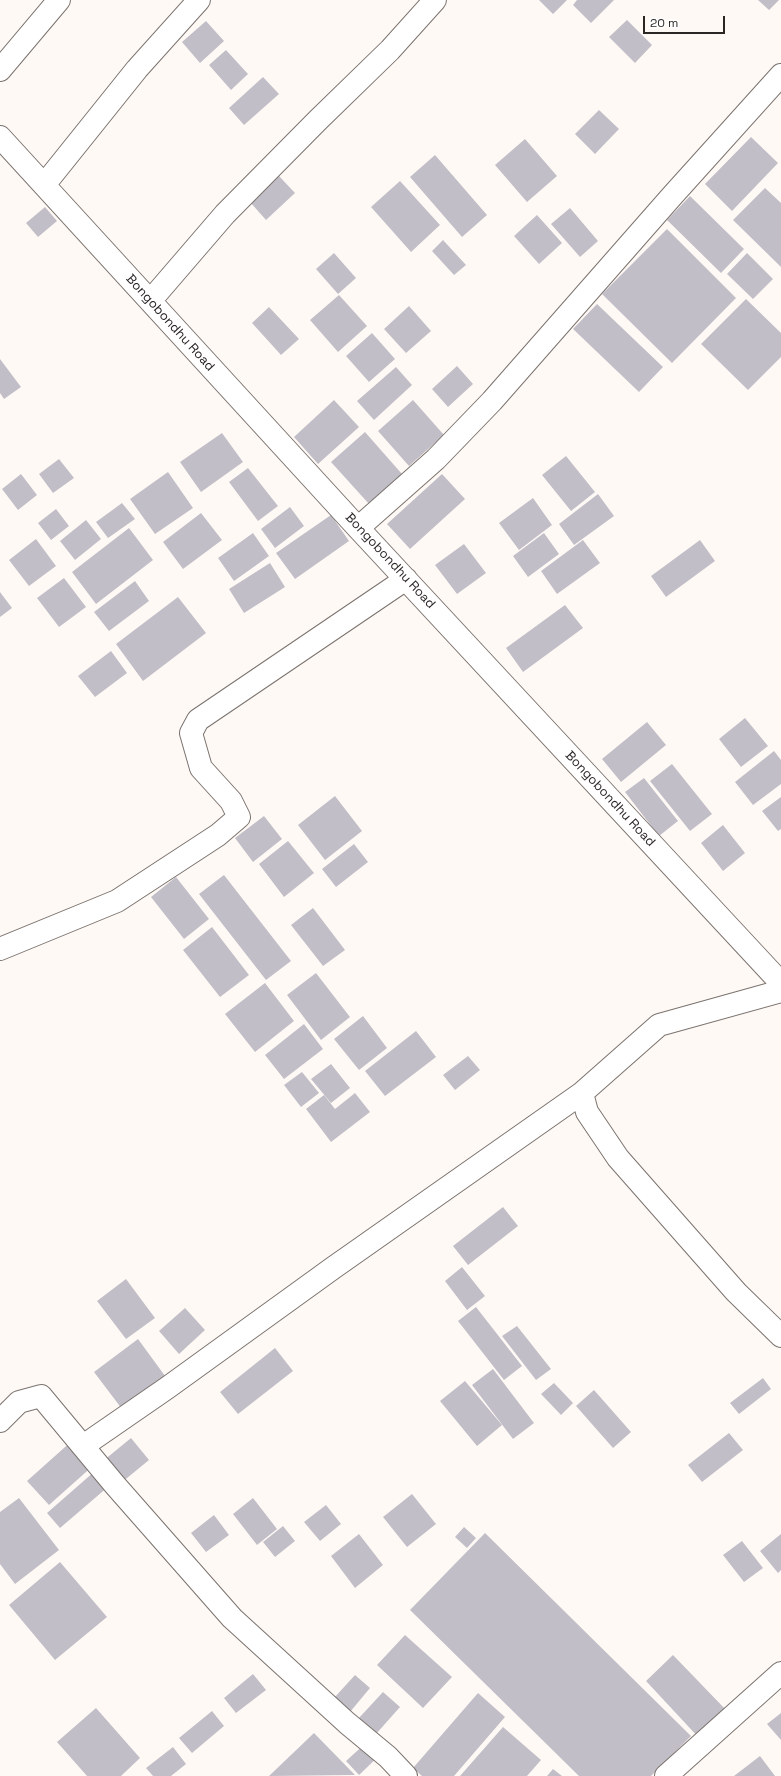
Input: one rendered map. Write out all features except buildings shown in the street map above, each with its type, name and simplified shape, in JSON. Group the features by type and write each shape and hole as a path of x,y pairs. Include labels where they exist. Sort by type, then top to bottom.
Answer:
{"street":[{"path":"0,70 59,0"},
{"path":"44,185 137,69 200,0"},
{"path":"151,300 225,214 390,50 435,0"},
{"path":"358,528 436,459 492,401 672,196 781,75"},
{"name":"Bongobondhu Road","path":"0,137 151,300 358,528 781,983"},
{"path":"0,949 117,901 218,835 239,817 230,801 200,768 191,733 198,720 406,578"},
{"path":"83,1446 582,1093 659,1025 781,991"},
{"path":"582,1093 587,1112 618,1158 736,1292 781,1336"},
{"path":"0,1421 19,1402 40,1396 232,1618 347,1723 388,1758 406,1776"},
{"path":"666,1776 781,1673"}]}
